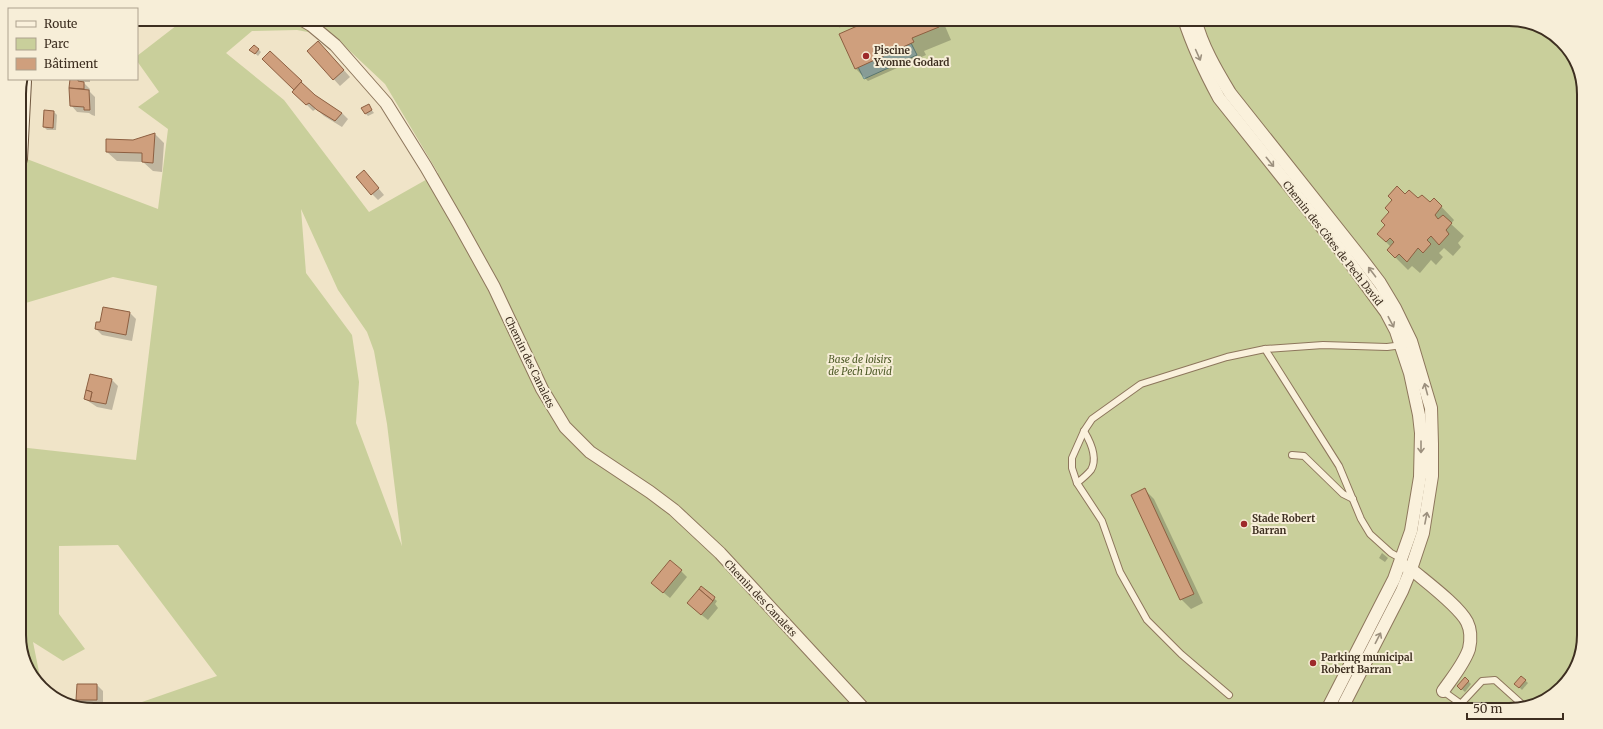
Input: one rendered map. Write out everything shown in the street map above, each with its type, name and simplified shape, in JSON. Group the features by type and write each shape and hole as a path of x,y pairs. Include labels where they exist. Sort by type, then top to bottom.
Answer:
{"street":[{"name":"Chemin des Canalets","path":"312,26 335,45 386,103 426,167 466,236 494,287 542,389 565,427 590,452 650,492 674,510 697,531 720,553 859,703"},
{"name":"Chemin des Côtes de Pech David","path":"1186,26 1192,43 1219,98 1371,291 1386,312 1396,331 1406,343"},
{"name":"Chemin des Côtes de Pech David","path":"1197,26 1214,66 1230,93 1380,283 1395,308 1406,343 1431,408 1432,476 1423,533 1406,564 1394,579 1331,703"},
{"name":"Chemin des Côtes de Pech David","path":"1344,703 1402,591 1406,564"},
{"path":"1406,564 1458,610 1467,622 1470,632 1469,648 1464,660 1443,691"}],"lane":[{"path":"1229,695 1181,654 1148,620 1120,572 1102,521 1077,484 1072,468 1072,458 1084,431 1092,419 1141,384 1227,357 1265,349 1323,345 1387,347 1406,343"},
{"path":"1265,349 1339,466 1361,520 1370,534 1406,564"},
{"path":"1077,484 1091,469 1094,458 1089,441 1084,431"},
{"path":"1292,455 1304,456 1343,494 1353,499"},
{"path":"1462,703 1482,681 1494,680 1519,702"},
{"path":"1443,691 1460,703"}],"green space":[{"name":"Base de loisirs de Pech David","path":"176,26 1509,26 1523,27 1535,31 1551,40 1563,52 1573,72 1577,89 1577,635 1576,649 1572,661 1563,677 1547,692 1527,701 1509,703 142,703 217,676 118,545 59,546 59,614 85,649 63,661 33,642 40,677 31,661 26,640 26,448 136,460 157,286 113,277 26,303 26,159 158,209 168,129 138,107 159,92 138,62 138,55","holes":["297,30 335,37 385,84 438,173 369,212 284,100 226,53 252,31","301,209 338,290 367,332 374,351 387,424 402,546 356,423 359,382 352,335 306,273"]}],"water":[{"path":"911,43 917,55 864,79 858,67"}],"building":[{"name":"Piscine Yvonne Godard","path":"857,26 939,27 912,38 914,42 855,69 839,34"},
{"path":"318,41 344,70 333,80 307,51"},
{"path":"254,45 259,49 255,54 249,50"},
{"path":"270,51 302,81 294,90 262,59"},
{"path":"70,80 84,82 84,89 69,88"},
{"path":"301,82 315,95 342,113 335,121 317,110 309,103 306,105 292,92"},
{"path":"69,88 89,90 90,110 84,110 84,107 70,106"},
{"path":"369,104 372,110 365,114 361,108"},
{"path":"44,110 54,111 53,128 43,127"},
{"path":"155,133 153,163 142,162 142,153 106,152 106,139 133,140"},
{"path":"364,170 379,188 371,195 356,177"},
{"path":"1397,186 1405,194 1409,190 1418,198 1422,195 1430,202 1434,198 1442,206 1435,215 1438,219 1443,215 1452,223 1446,230 1449,234 1439,245 1431,236 1427,240 1431,244 1423,253 1418,248 1407,262 1399,254 1395,258 1387,250 1394,242 1390,238 1386,242 1377,234 1385,225 1381,221 1389,212 1385,208 1392,200 1388,196"},
{"path":"103,307 130,312 126,335 95,329 96,322 100,322"},
{"path":"90,374 112,379 106,404 90,401 92,392 86,390"},
{"path":"86,390 92,392 90,401 84,399"},
{"path":"1145,488 1194,594 1180,600 1131,495"},
{"path":"670,560 682,570 663,593 651,583"},
{"path":"701,586 715,597 713,601 699,589"},
{"path":"699,589 713,601 701,615 687,603"},
{"path":"1521,676 1526,680 1519,688 1514,684"},
{"path":"1465,677 1469,681 1461,690 1457,686"},
{"path":"77,684 97,684 97,700 76,700"}],"place":[{"name":"Piscine Yvonne Godard","path":"866,56"},
{"name":"Stade Robert Barran","path":"1244,524"},
{"name":"Parking municipal Robert Barran","path":"1313,663"}]}
